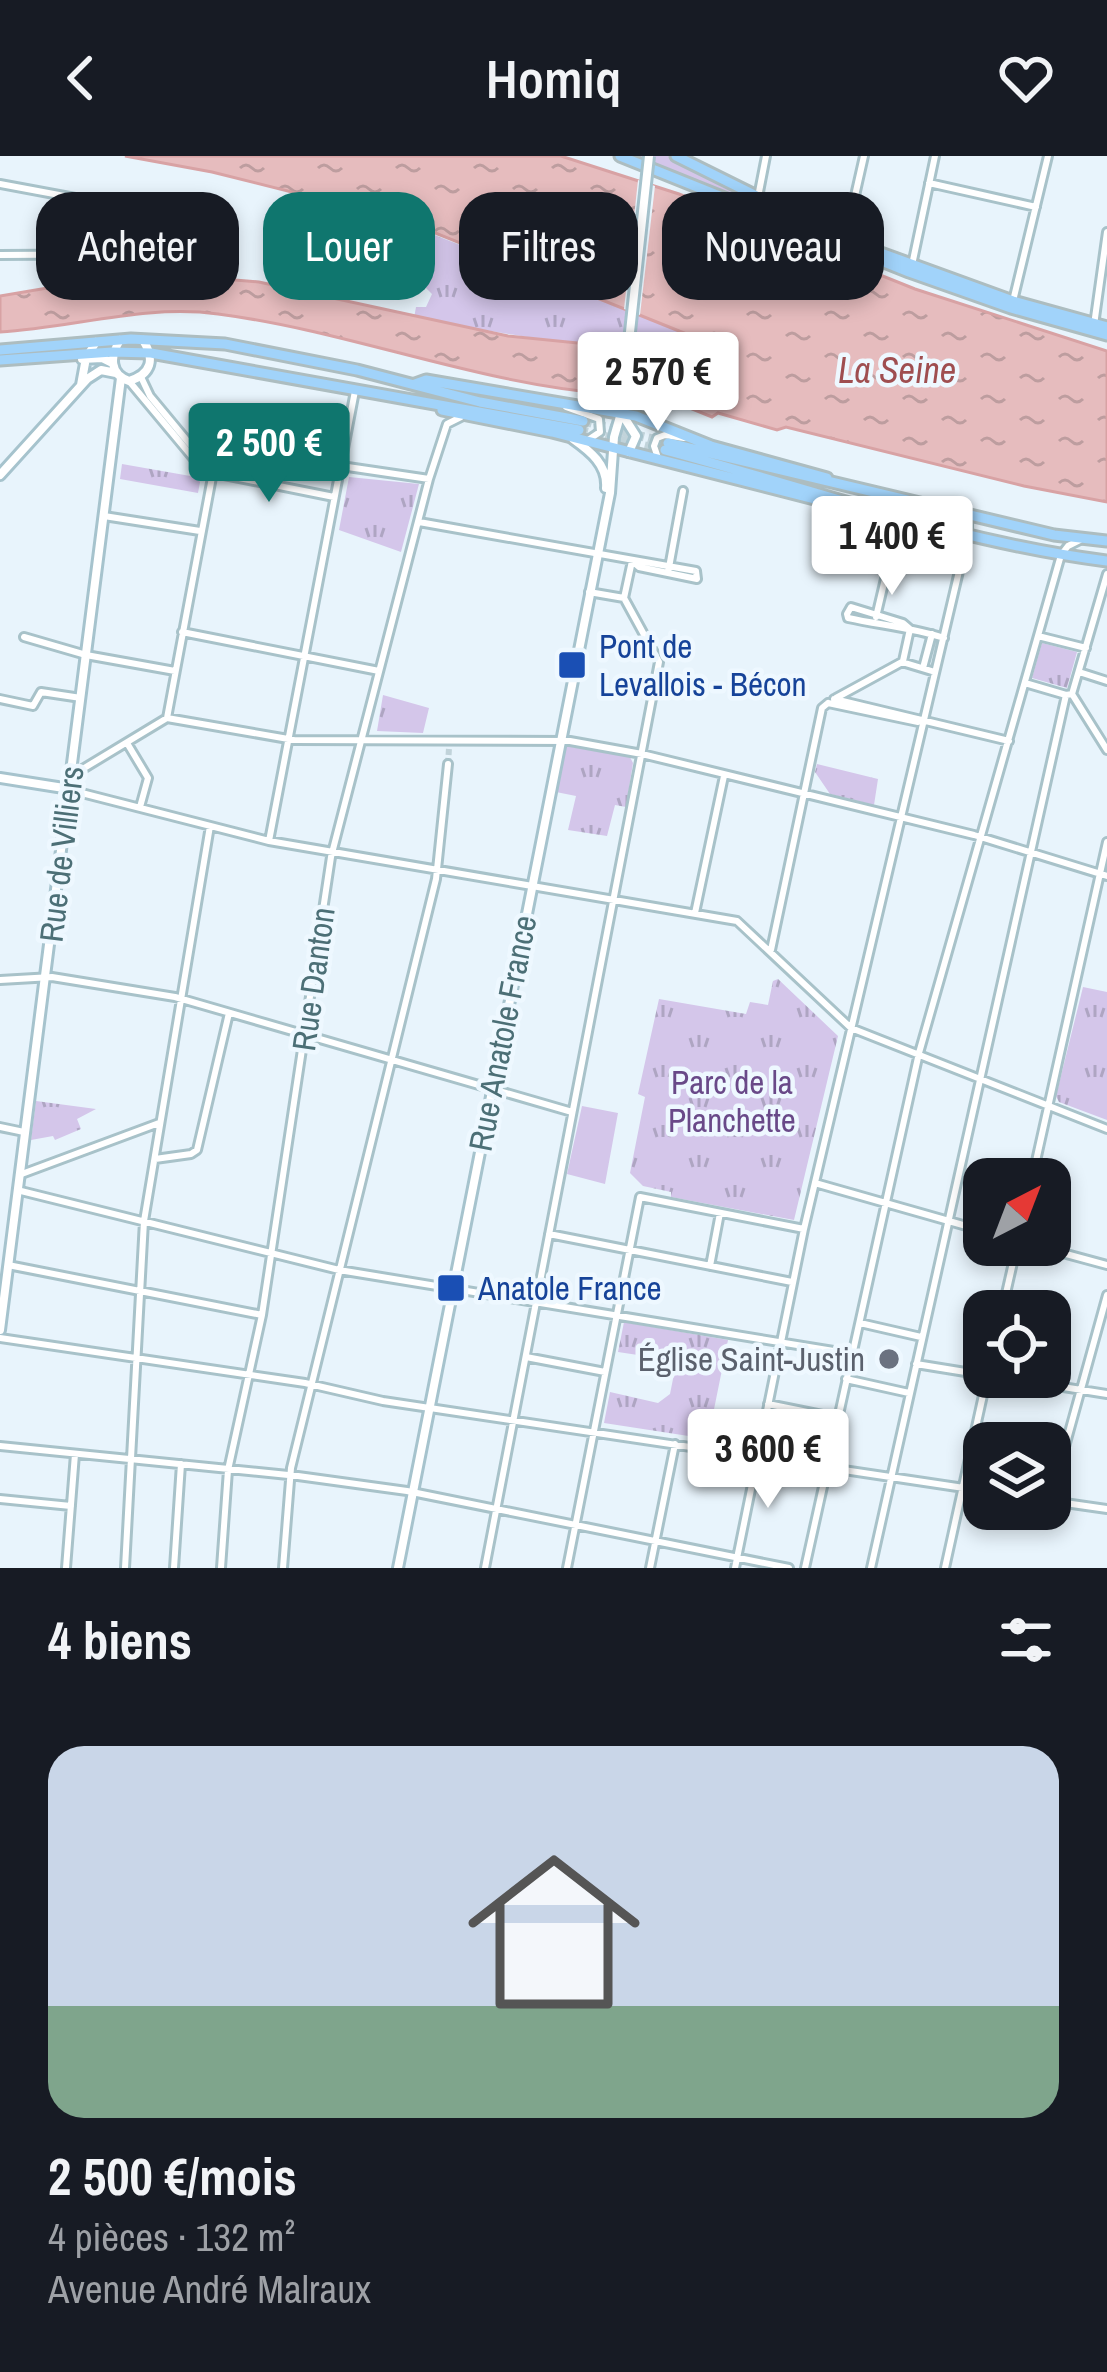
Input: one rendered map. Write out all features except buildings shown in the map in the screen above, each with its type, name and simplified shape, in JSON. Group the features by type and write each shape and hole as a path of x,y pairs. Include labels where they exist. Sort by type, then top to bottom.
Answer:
{"main road":[{"path":"620,156 909,272 1011,308 1107,331"},
{"path":"628,452 636,436 622,409 649,156"},
{"path":"676,156 748,192"},
{"path":"884,255 1107,331"},
{"path":"118,370 119,340"},
{"path":"0,350 119,340 225,344 415,384 578,432 628,452 664,450 1107,541"},
{"path":"0,360 83,358 141,377 152,353 143,340"},
{"path":"81,385 83,358 96,342"},
{"path":"118,370 128,352 152,353 578,432 604,470 607,498"},
{"path":"0,475 81,385 101,370 118,370"},
{"name":"Rue de Villiers","path":"0,1334 119,400 118,370"},
{"path":"415,384 426,380 566,407 622,409 688,436 818,473 834,482"},
{"path":"427,402 434,408 578,432"},
{"name":"Rue Anatole France","path":"398,1568 614,474 613,448 622,409"},
{"path":"664,450 861,507 1061,555 1107,561"},
{"path":"0,778 70,790"}],"street":[{"path":"759,192 766,156"},
{"path":"856,192 864,156"},
{"path":"911,265 935,156"},
{"path":"1013,301 1048,156"},
{"path":"929,183 1036,207"},
{"path":"0,184 166,216 176,233 163,251 0,255"},
{"path":"1094,325 1107,232"},
{"path":"118,370 204,472 334,497"},
{"path":"141,377 150,396 213,472"},
{"path":"269,841 355,390"},
{"path":"119,400 139,394"},
{"path":"566,407 595,416 601,424 596,437 578,432"},
{"name":"Rue Danton","path":"220,1568 228,1470 262,1315 332,853 429,479 447,424 470,415"},
{"path":"664,450 654,446 657,438 688,436"},
{"path":"341,466 429,479"},
{"path":"167,718 213,472"},
{"path":"419,521 669,569 682,491"},
{"path":"735,1568 792,1282 944,638 968,533 968,513"},
{"path":"104,515 200,531"},
{"path":"805,1568 919,1053 1061,555 1082,539"},
{"path":"893,545 876,620 900,631 944,638"},
{"path":"485,1568 659,662 624,598 632,561"},
{"path":"871,1568 1030,852 1069,695 1107,574"},
{"path":"589,592 624,598"},
{"path":"902,662 910,629"},
{"path":"182,632 380,672"},
{"path":"923,668 932,634"},
{"path":"1038,636 1086,648"},
{"path":"24,637 86,655 175,671"},
{"path":"771,952 822,707 902,662 935,672"},
{"path":"1079,672 1107,680"},
{"path":"1024,683 1069,695 1107,749"},
{"path":"0,699 33,706 41,692 81,698"},
{"path":"831,701 924,722"},
{"path":"831,701 1009,741"},
{"path":"73,770 81,770 167,718 287,739 449,744 560,740 642,754 981,837 1103,875"},
{"path":"127,743 148,778 140,807"},
{"path":"283,1568 290,1475 437,872 448,764"},
{"path":"695,913 724,775"},
{"path":"70,790 269,841 737,921 850,1028 1107,1129"},
{"path":"125,1568 144,1222 210,826"},
{"path":"1037,1158 1107,842"},
{"path":"0,980 45,976 181,998 573,1112"},
{"path":"155,1159 197,1150 229,1013"},
{"path":"19,1175 159,1123"},
{"path":"0,1127 24,1132"},
{"path":"815,1183 963,1225"},
{"path":"17,1190 339,1270 852,1354"},
{"path":"566,1568 640,1197 804,1229"},
{"path":"710,1266 720,1213"},
{"path":"549,1234 792,1282"},
{"path":"1071,1255 1107,1265"},
{"path":"8,1264 262,1315"},
{"path":"1071,1428 1107,1295"},
{"path":"859,1323 921,1337"},
{"path":"0,1334 430,1408 963,1488 945,1568"},
{"path":"526,1357 606,1372"},
{"path":"916,1364 963,1372"},
{"path":"846,1379 909,1394"},
{"path":"1071,1387 1107,1394"},
{"path":"768,1404 837,1418"},
{"path":"650,1568 675,1444"},
{"path":"0,1446 413,1492 789,1568"},
{"path":"66,1568 75,1454"},
{"path":"174,1568 181,1464"},
{"path":"0,1499 71,1506"},
{"path":"1071,1504 1107,1509"}],"green space":[{"path":"630,156 668,156 738,192 719,192"},
{"path":"435,235 459,245 459,300 600,300 689,335 724,355 721,359 684,350 580,346 414,318 416,307 435,300"},
{"path":"122,464 196,477 198,493 120,479"},
{"path":"349,477 419,484 401,552 339,530"},
{"path":"1042,643 1077,652 1067,688 1032,678"},
{"path":"383,695 429,708 423,733 377,731"},
{"path":"566,746 630,757 633,763 626,807 615,805 607,836 568,830 576,796 556,792"},
{"path":"817,764 878,779 874,805 830,794 815,772"},
{"name":"Parc de la Planchette","path":"778,979 838,1036 794,1220 671,1197 671,1192 643,1186 630,1173 645,1097 638,1094 659,999 746,1014 750,1002 768,1005 773,981"},
{"path":"1083,987 1107,992 1107,1120 1059,1102 1056,1096"},
{"path":"36,1101 96,1109 77,1119 81,1129 55,1140 53,1136 31,1140"},
{"path":"582,1106 618,1113 605,1184 567,1174"},
{"path":"624,1322 728,1340 708,1439 604,1423 610,1392 658,1403 670,1394 674,1374 671,1360 618,1352"}],"water":[{"name":"La Seine","path":"125,156 561,156 673,192 662,192 662,300 884,300 884,277 1107,351 1107,502 786,427 777,430 718,413 712,417 680,404 613,390 611,394 512,380 316,332 218,314 136,314 0,332 0,296 36,290 36,300 239,300 239,280 263,283 263,300 342,300 508,336 724,357 712,345 602,300 638,300 638,192 459,192 459,243 435,233 435,192 292,192"}],"pier":[{"path":"638,180 655,186 640,315 624,309 625,300 638,300"}],"tunnel":[{"path":"583,421 668,443"},
{"path":"579,430 661,450"},
{"path":"448,764 449,748"}],"place":[{"name":"Pont de Levallois - Bécon","path":"572,665"},
{"name":"Anatole France","path":"451,1288"},
{"name":"Église Saint-Justin","path":"889,1359"}]}
